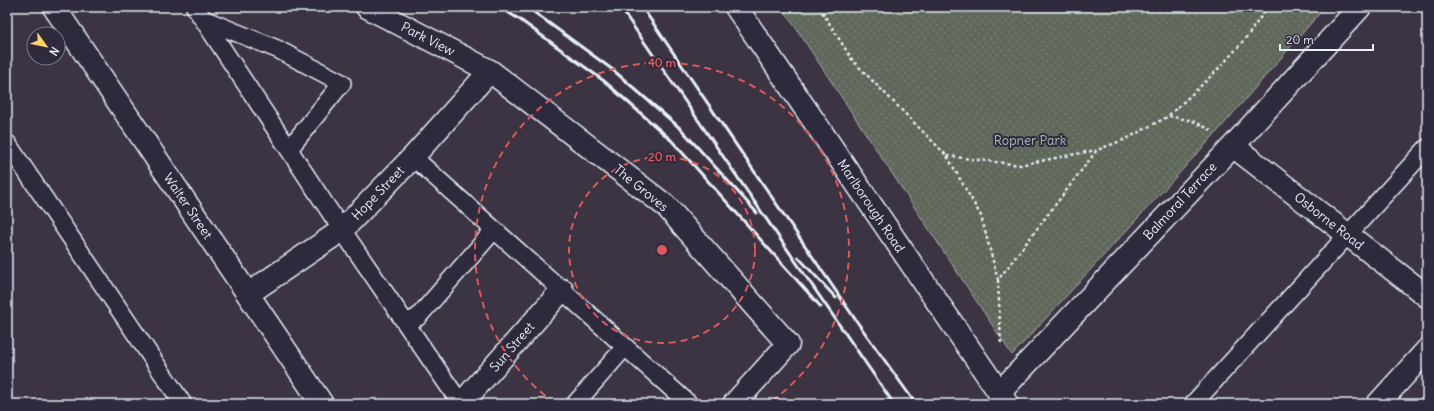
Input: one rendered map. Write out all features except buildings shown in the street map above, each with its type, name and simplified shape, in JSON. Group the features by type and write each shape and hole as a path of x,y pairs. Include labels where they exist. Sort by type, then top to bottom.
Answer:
{"street":[{"name":"Walter Street","path":"54,7 322,404"},
{"name":"Park View","path":"367,7 490,71"},
{"name":"Marlborough Road","path":"736,7 1003,399"},
{"name":"Balmoral Terrace","path":"1003,399 1360,7"},
{"name":"Hope Street","path":"248,294 342,230 413,157 490,71"},
{"name":"The Groves","path":"490,71 666,206 788,344 734,404"},
{"name":"Osborne Road","path":"1232,146 1347,236 1427,296"},
{"name":"Sun Street","path":"461,404 562,290"},
{"path":"1378,404 1427,350"}],"lane":[{"path":"199,13 277,49 342,83 288,149"},
{"path":"199,13 342,230 461,404"},
{"path":"7,143 183,404"},
{"path":"1193,404 1427,148"},
{"path":"413,157 689,404"},
{"path":"406,323 418,317 494,230"},
{"path":"575,404 625,347"}],"path":[{"path":"819,7 853,61 947,156 980,216 998,280 1002,353"},
{"path":"947,156 1020,165 1096,150 1126,139 1169,116 1204,84 1240,46 1267,7"},
{"path":"1169,116 1193,121 1217,132 1232,146"},
{"path":"998,280 1096,150"}],"green space":[{"name":"Ropner Park","path":"782,7 1325,7 1217,132 1012,355"}],"railway":[{"path":"499,7 519,19 604,81 671,140 821,307"},
{"path":"527,7 613,70 681,129 757,213"},
{"path":"620,7 894,404"},
{"path":"642,7 855,319 916,404"},
{"path":"798,257 836,298"}]}
